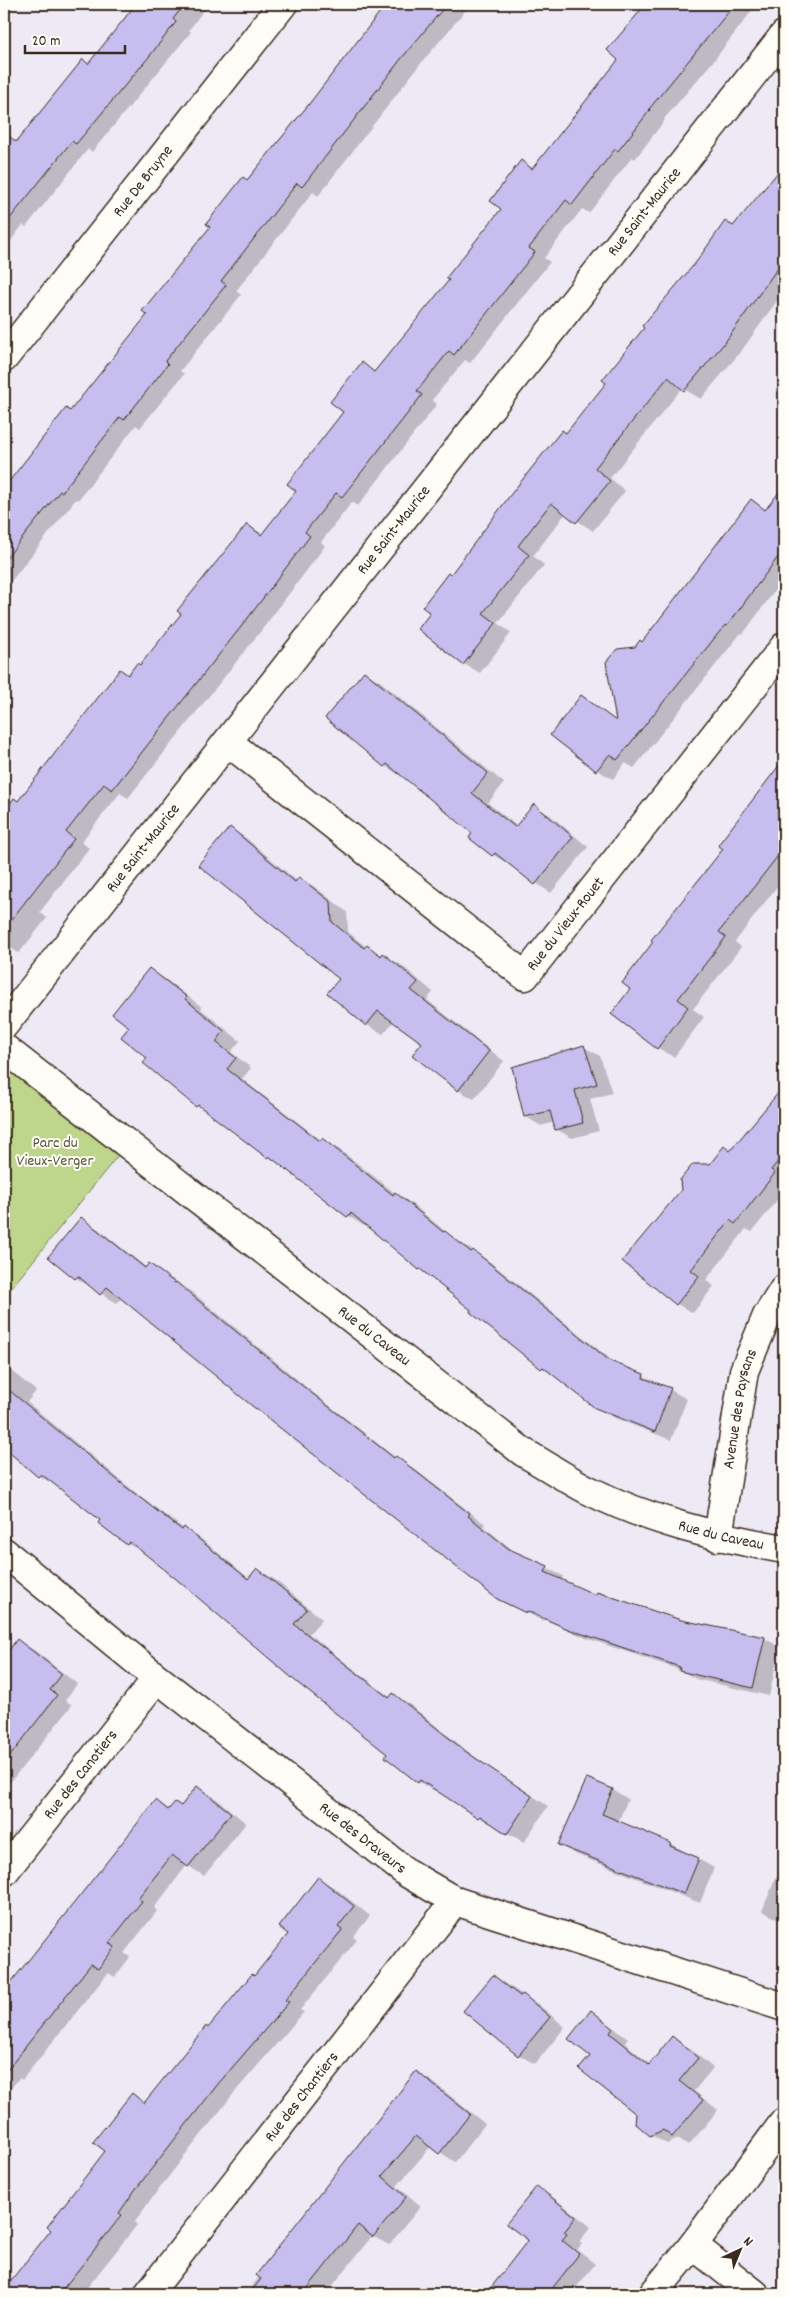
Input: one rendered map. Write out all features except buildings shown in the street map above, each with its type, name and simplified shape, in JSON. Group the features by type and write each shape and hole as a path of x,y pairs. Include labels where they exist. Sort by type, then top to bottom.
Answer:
{"street":[{"name":"Rue De Bruyne","path":"4,358 283,4"},
{"name":"Rue Saint-Maurice","path":"4,1025 784,35"},
{"name":"Rue du Vieux-Rouet","path":"228,742 524,976 784,647"},
{"name":"Rue du Caveau","path":"4,1048 523,1452 587,1489 669,1522 718,1537 784,1549"},
{"name":"Avenue des Paysans","path":"718,1537 744,1371 767,1316 784,1289"},
{"name":"Rue des Draveurs","path":"4,1552 157,1678 407,1873 456,1901 784,2008"},
{"name":"Rue des Canotiers","path":"4,1872 157,1678"},
{"name":"Rue des Chantiers","path":"148,2294 456,1901"},
{"path":"653,2294 693,2245 784,2122"},
{"path":"693,2245 755,2294"}],"green space":[{"name":"Parc du Vieux-Verger","path":"4,1048 127,1144 4,1297"}]}
